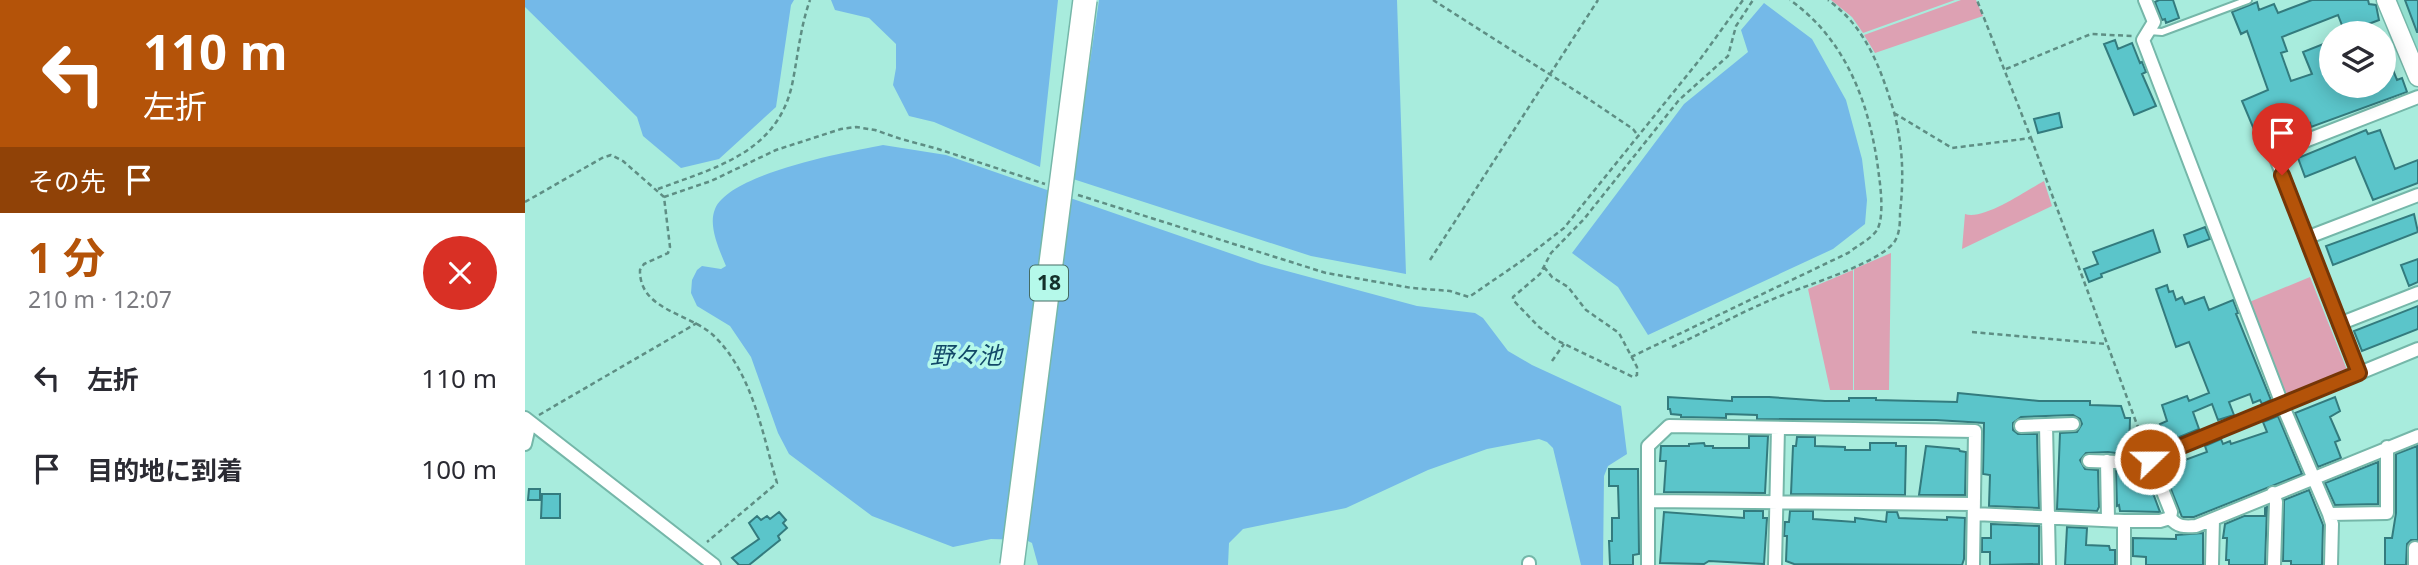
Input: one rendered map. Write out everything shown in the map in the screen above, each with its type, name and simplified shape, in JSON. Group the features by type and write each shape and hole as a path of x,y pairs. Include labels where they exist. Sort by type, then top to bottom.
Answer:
{"highway":[{"name":"18","path":"998,565 1071,0"},
{"name":"18","path":"1012,565 1085,0"}],"street":[{"path":"2145,0 2154,22 2143,40 2282,404 2329,514 2332,524 2331,565"},
{"path":"2386,0 2418,78"},
{"path":"2359,373 2274,153 2418,97"},
{"path":"2307,238 2418,195"},
{"path":"2339,324 2418,293"},
{"path":"2170,518 2171,512 2150,459 2418,349"},
{"path":"525,444 528,420"},
{"path":"528,420 715,565"},
{"path":"2021,426 2073,424"},
{"path":"2046,425 2049,565"},
{"path":"1648,565 1648,446 1669,426 1975,431 1973,565"},
{"path":"1775,565 1778,428"},
{"path":"2170,518 2183,527 2196,526 2418,436"},
{"path":"2329,514 2387,513 2387,447"},
{"path":"2089,461 2113,461 2108,520"},
{"path":"2273,493 2276,502 2274,565"},
{"path":"1648,502 1974,509 2124,521 2160,522 2170,518"},
{"path":"2212,565 2213,519"},
{"path":"2124,521 2124,565"},
{"path":"2415,565 2416,548"}],"lane":[{"path":"2147,34 2162,32 2248,0"}],"path":[{"path":"657,190 725,165 754,145 774,125 785,108 792,88 803,18 810,0"},
{"path":"1430,260 1598,0"},
{"path":"1070,192 1326,273 1412,288 1450,291 1469,297 1564,228 1702,58 1743,0"},
{"path":"1544,267 1552,277 1568,287 1586,310 1619,333 1637,367 1637,375 1633,377 1565,344 1539,327 1513,300 1514,294 1540,274 1551,253 1584,219 1679,100 1728,56 1736,26 1753,0"},
{"path":"1632,357 1848,253 1876,232 1882,196 1875,146 1866,109 1844,62 1825,30 1791,0"},
{"path":"1672,347 1783,295 1862,262 1891,247 1898,232 1904,162 1894,113 1870,47 1850,18 1828,0"},
{"path":"1977,0 2006,69 2150,459"},
{"path":"1433,1 1633,129 1639,137"},
{"path":"2006,69 2091,34 2147,34"},
{"path":"1894,113 1952,148 2031,138"},
{"path":"664,197 711,181 776,150 856,127 875,130 1040,182"},
{"path":"525,202 611,155 623,161 664,197 670,247 668,253 644,264 639,275 643,287 652,300 697,323 724,347 759,416 777,483 696,550"},
{"path":"528,420 697,323"},
{"path":"1682,331 1689,339"},
{"path":"1972,332 2090,340 2106,344"},
{"path":"1552,361 1565,344"}],"shaded area":[{"path":"1831,0 1955,0 1863,33 1852,17"},
{"path":"1961,0 1976,0 1983,16 1875,53 1864,35"},
{"path":"2395,0 2418,0 2418,60"},
{"path":"2044,181 2052,206 1962,249 1965,214 1973,215 1993,209"},
{"path":"1891,253 1889,390 1854,390 1854,269"},
{"path":"1853,270 1853,390 1830,390 1808,289"},
{"path":"2310,277 2349,375 2284,400 2247,303"}],"water":[{"path":"525,0 794,0 791,5 776,107 719,159 681,168 643,136 637,117 525,7"},
{"path":"831,0 1058,0 1040,167 934,122 909,116 893,85 896,44 869,18 835,10"},
{"path":"1099,0 1397,0 1406,274 1311,256 1073,179"},
{"path":"1764,3 1812,39 1846,100 1862,159 1867,200 1865,224 1833,249 1648,335 1618,287 1572,253 1684,104 1748,52 1741,30"},
{"name":"野々池","path":"883,145 946,155 1261,264 1417,306 1475,313 1483,318 1508,351 1621,406 1627,454 1608,466 1604,476 1603,565 1581,565 1553,448 1539,439 1487,449 1428,470 1346,508 1243,529 1229,543 1228,565 1038,565 1032,543 1026,540 991,539 953,547 872,516 789,454 778,433 751,357 730,326 697,306 691,293 692,280 702,266 721,269 726,266 715,238 713,223 715,209 725,196 765,175 791,166"}],"building":[{"path":"2173,0 2179,18 2166,23 2165,19 2162,20 2155,2"},
{"path":"2312,0 2368,0 2369,4 2376,5 2379,20 2340,21 2338,15 2319,21 2282,37 2287,51 2281,53 2291,81 2312,74 2303,52 2319,46 2319,98 2391,98 2311,127 2310,123 2303,126 2302,124 2258,139 2242,101 2268,90 2247,31 2241,34 2232,12 2257,2 2259,10 2274,4 2278,13"},
{"path":"2405,0 2418,0 2418,32 2417,32"},
{"path":"2115,40 2118,49 2132,43 2146,72 2142,74 2156,106 2134,115 2104,44"},
{"path":"2396,78 2397,80 2402,78 2407,92 2396,96"},
{"path":"2059,113 2062,127 2038,133 2034,119"},
{"path":"2366,130 2368,134 2380,130 2395,169 2418,160 2418,183 2373,200 2355,157 2305,177 2298,158"},
{"path":"2414,214 2418,232 2333,265 2326,246"},
{"path":"2205,227 2210,239 2188,247 2184,235"},
{"path":"2153,230 2160,252 2101,274 2102,277 2089,282 2084,269 2098,264 2093,252"},
{"path":"2418,259 2418,282 2409,286 2401,265"},
{"path":"2167,285 2176,300 2182,297 2185,304 2204,297 2209,310 2233,300 2238,313 2236,314 2271,400 2262,404 2260,400 2253,403 2250,394 2229,402 2234,415 2218,420 2212,404 2193,412 2199,429 2167,442 2160,424 2167,421 2162,405 2187,396 2189,401 2209,393 2189,342 2176,347 2156,289"},
{"path":"2418,306 2418,329 2362,351 2354,331"},
{"path":"1958,393 2039,401 2090,401 2090,405 2121,406 2125,418 2130,418 2129,455 2142,456 2160,512 2120,511 2119,505 2117,506 2116,471 2124,469 2128,462 2123,454 2108,452 2086,453 2080,460 2085,469 2098,470 2097,511 2057,509 2060,433 2077,432 2082,424 2080,419 2073,415 2021,417 2013,423 2013,430 2018,434 2037,434 2039,508 1989,506 1990,475 1983,474 1984,423 1936,420 1757,419 1757,415 1726,414 1726,418 1681,417 1671,414 1668,409 1668,397 1732,401 1732,397 1769,397 1825,401 1876,398 1957,402"},
{"path":"2335,397 2340,411 2330,417 2340,440 2335,442 2341,458 2318,467 2295,413"},
{"path":"2278,416 2302,474 2194,517 2182,517 2161,464 2183,455 2185,460 2207,452 2205,446 2221,439 2223,444 2230,441 2231,444 2267,432 2263,422"},
{"path":"1749,436 1768,436 1765,493 1664,492 1666,461 1660,461 1661,446 1704,443 1705,446 1713,448 1749,448"},
{"path":"1797,437 1815,437 1815,446 1845,447 1845,450 1870,450 1870,443 1896,443 1896,446 1906,446 1905,495 1791,494 1793,446 1796,446"},
{"path":"1926,446 1966,452 1965,495 1919,495"},
{"path":"2417,446 2418,540 2411,540 2407,544 2406,565 2385,565 2385,538 2392,538 2396,513 2396,454"},
{"path":"2378,462 2378,504 2335,505 2325,483"},
{"path":"1609,469 1638,469 1639,554 1633,555 1633,565 1610,565 1612,518 1619,518 1618,486 1609,486"},
{"path":"529,489 540,489 540,500 528,500"},
{"path":"2309,490 2323,525 2322,565 2291,565 2291,561 2283,561 2284,500"},
{"path":"542,494 560,494 560,518 541,518"},
{"path":"2267,507 2265,565 2229,565 2229,560 2226,560 2227,538 2223,538 2225,524 2244,516 2265,516"},
{"path":"1744,511 1763,511 1763,518 1767,518 1764,564 1709,561 1704,564 1660,563 1664,512 1744,518"},
{"path":"1790,511 1813,511 1813,519 1855,522 1855,518 1886,522 1887,512 1897,512 1899,518 1965,518 1964,559 1962,565 1794,564 1786,561 1787,536 1784,536 1785,522 1789,522"},
{"path":"779,512 786,520 783,523 787,528 778,536 780,540 749,565 739,565 732,558 759,539 749,523 757,516 761,520 767,516 770,519"},
{"path":"1991,524 2039,526 2039,564 1990,565 1990,552 1982,552 1982,538 1991,538"},
{"path":"2067,527 2087,528 2086,545 2109,546 2110,550 2115,550 2115,565 2065,565"},
{"path":"2203,533 2203,565 2146,565 2146,557 2133,556 2133,538 2176,539 2176,535"}],"route":[{"path":"2150,459 2359,373 2282,175"}]}
